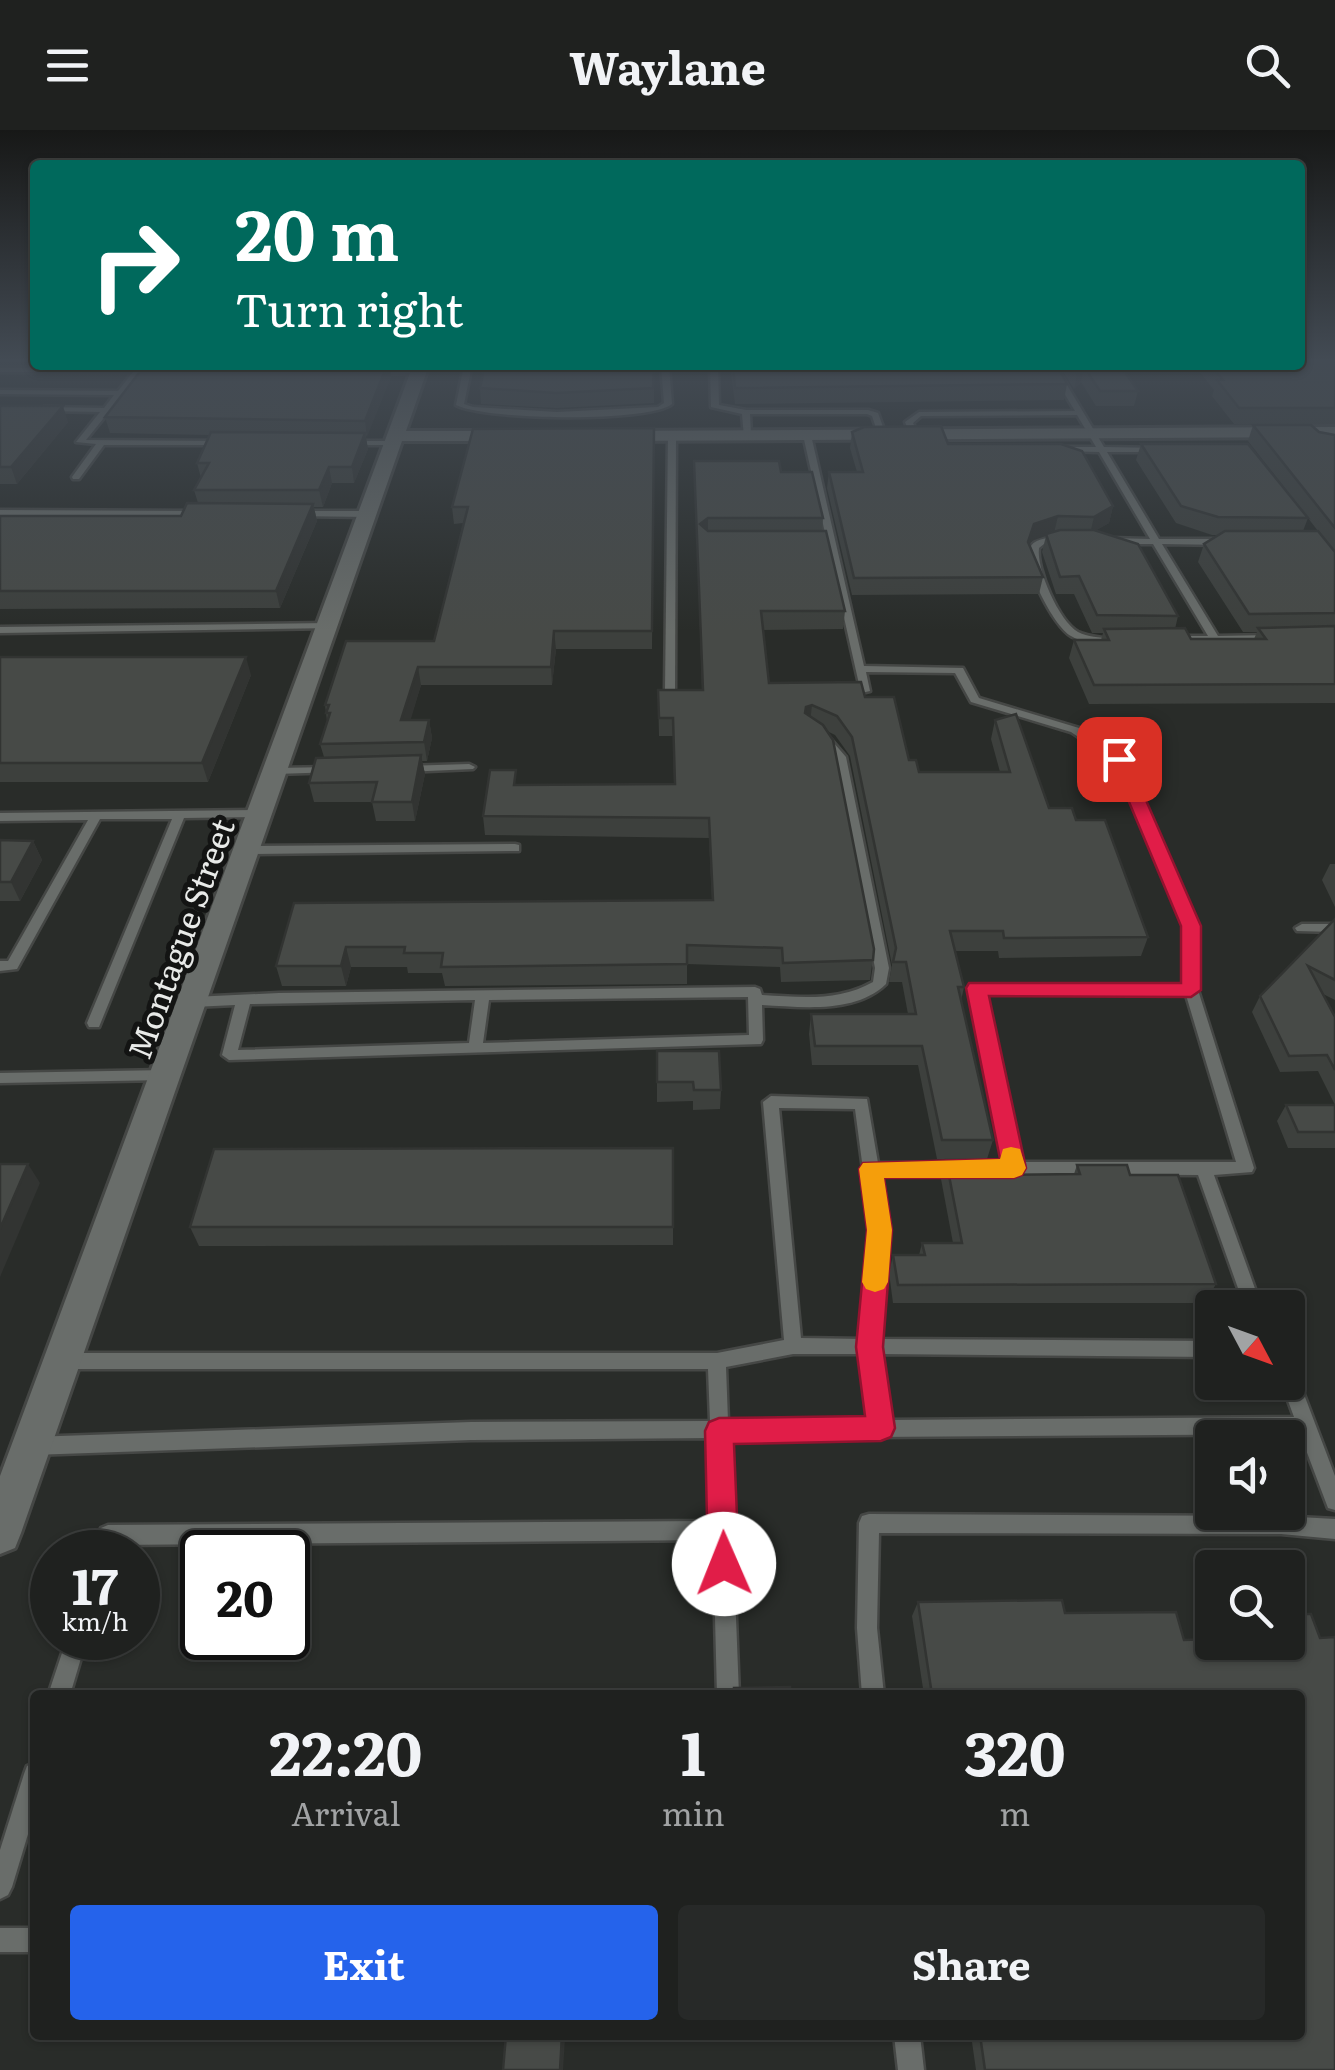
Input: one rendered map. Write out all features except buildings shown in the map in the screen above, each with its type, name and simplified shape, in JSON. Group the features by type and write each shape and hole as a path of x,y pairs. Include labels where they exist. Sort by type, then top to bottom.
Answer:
{"street":[{"name":"Montague Street","path":"0,1533 393,450"}],"lane":[{"path":"76,476 96,450"},
{"path":"670,690 672,450"},
{"path":"810,450 865,691"},
{"path":"1102,450 1214,638"},
{"path":"1140,450 1173,450"},
{"path":"0,513 213,514"},
{"path":"290,514 369,514"},
{"path":"1070,540 1042,542 1035,548 1033,558 1062,628 1072,636 1115,640"},
{"path":"1104,540 1244,542"},
{"path":"814,542 832,542"},
{"path":"0,630 329,626"},
{"path":"1154,639 1283,638"},
{"path":"860,669 959,670 975,700 1075,730 1119,759 1191,926 1191,990 1246,1168 1005,1168 977,988 1191,990"},
{"path":"754,1000 842,1001 866,994 879,984 882,968 840,757 828,739 811,730"},
{"path":"392,769 469,768"},
{"path":"276,772 354,770"},
{"path":"0,817 260,814"},
{"path":"94,1023 179,815"},
{"path":"0,966 12,966 96,816"},
{"path":"248,850 515,848"},
{"path":"1302,928 1335,928"},
{"path":"193,1002 244,999 754,992 756,1040 229,1055 244,999"},
{"path":"475,1049 484,995"},
{"path":"0,1078 166,1075"},
{"path":"793,1346 771,1102 862,1103 879,1230 870,1347 881,1428"},
{"path":"871,1169 978,1168"},
{"path":"1204,1169 1248,1290"},
{"path":"62,1361 716,1361 793,1346 1195,1349"},
{"path":"716,1361 728,1690"},
{"path":"1298,1400 1335,1502"},
{"path":"32,1446 471,1430 1307,1424"},
{"path":"873,1690 867,1628 868,1524 1261,1525 1335,1529"},
{"path":"160,1535 723,1530"},
{"path":"61,1690 70,1660"},
{"path":"0,1887 30,1790"},
{"path":"0,1940 30,1940"},
{"path":"908,2040 911,2070"}],"slow traffic":[{"path":"875,1282 879,1230 871,1169 1014,1168 1011,1156"}],"route":[{"path":"724,1564 719,1431 881,1428 870,1347 879,1230 871,1169 1014,1168 977,988 1191,990 1191,926 1119,759"}]}
